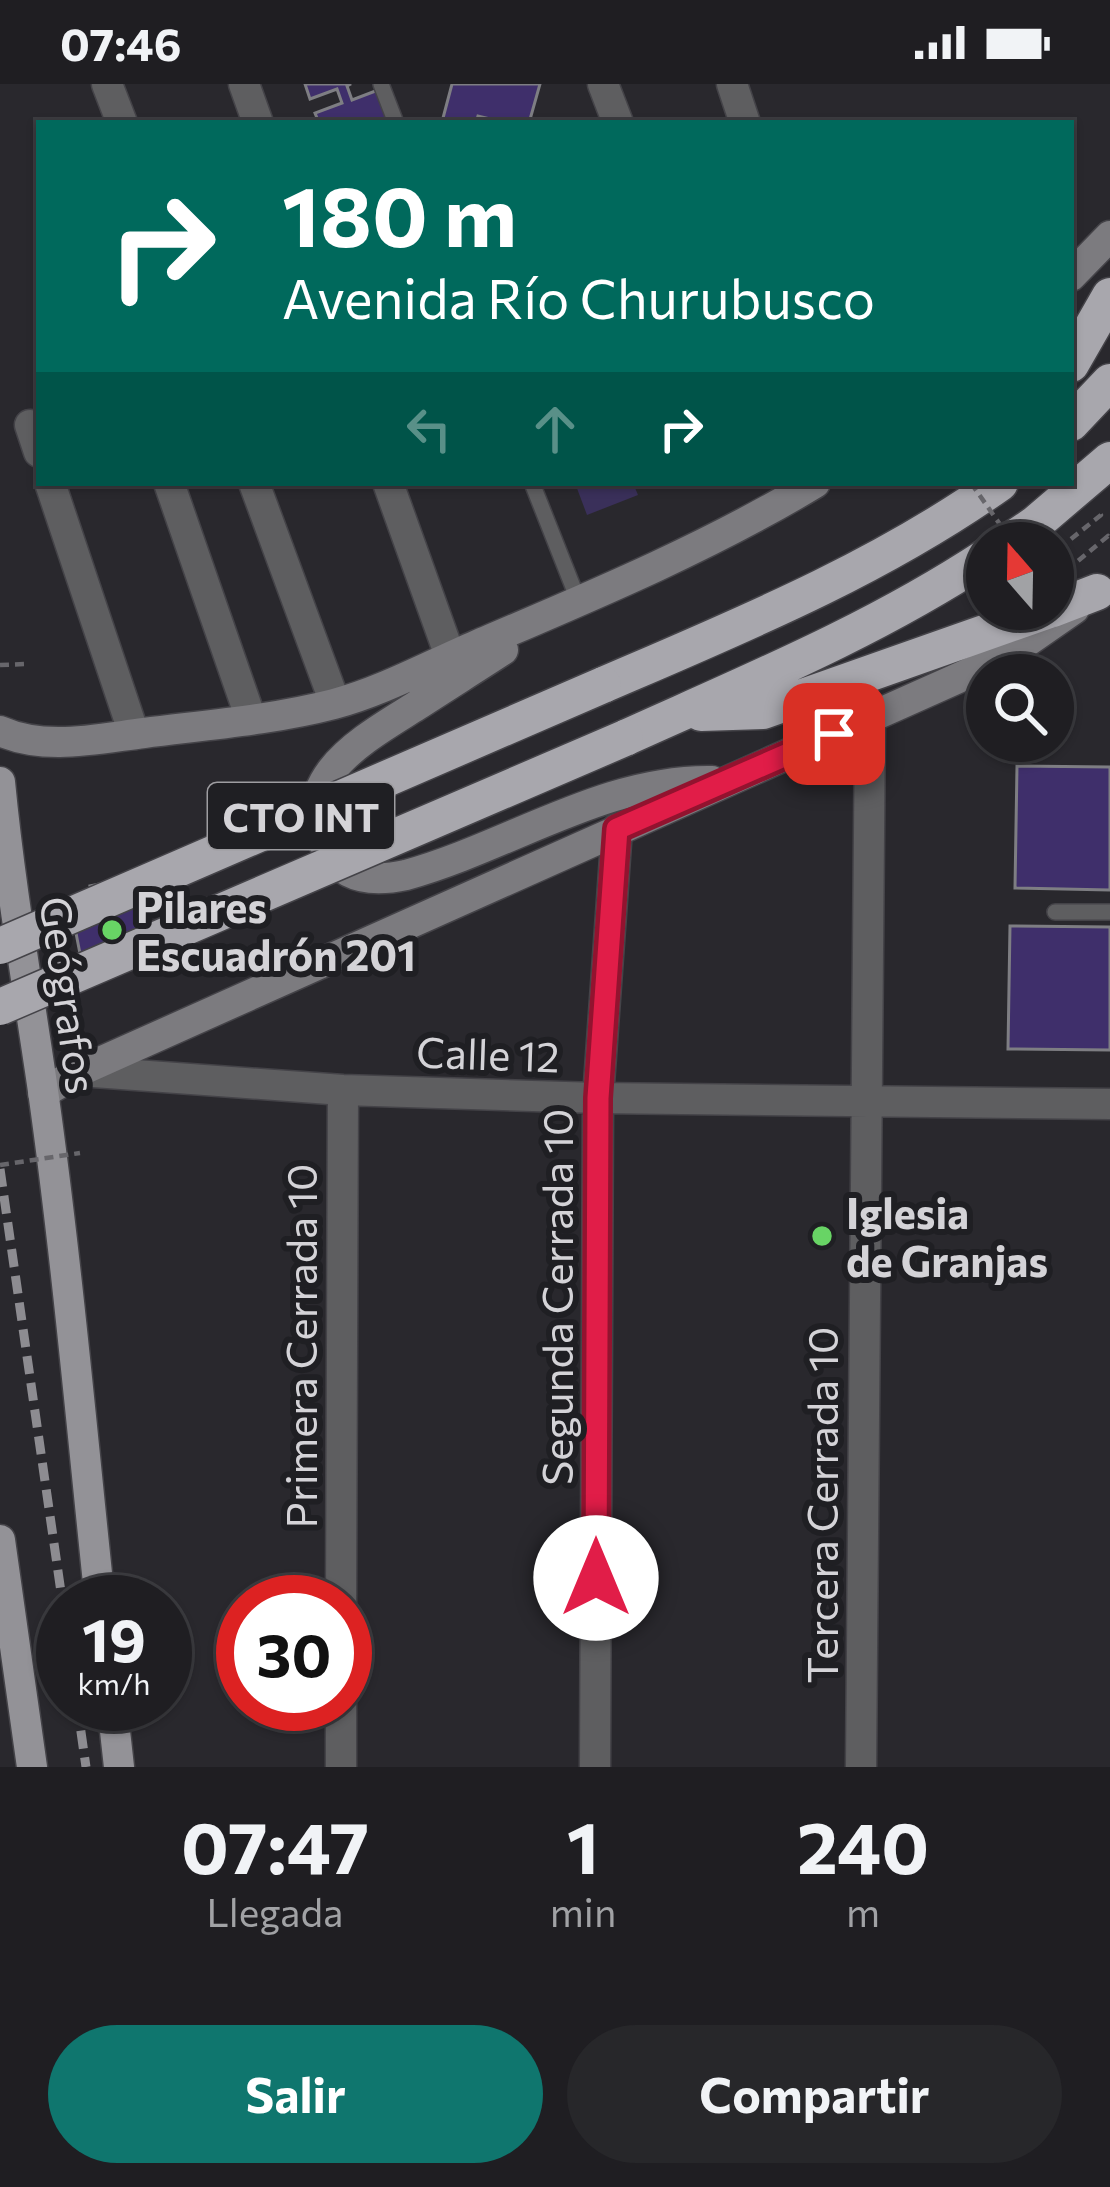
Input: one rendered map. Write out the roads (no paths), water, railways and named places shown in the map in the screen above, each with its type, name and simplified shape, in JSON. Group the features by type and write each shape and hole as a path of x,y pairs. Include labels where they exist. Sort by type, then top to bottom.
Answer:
{"highway":[{"path":"1074,359 1110,296"},
{"path":"1074,420 1110,382"},
{"path":"1037,522 1110,460"},
{"name":"CTO INT","path":"0,946 842,579 996,486"},
{"name":"CTO INT","path":"0,1007 680,714 872,626 966,570"},
{"path":"1074,599 1104,586"},
{"path":"680,714 763,711 992,630"}],"main road":[{"path":"1074,273 1110,236"},
{"name":"CTO INT","path":"0,731 40,743 134,734 251,719 362,696 579,602 768,496 804,486"},
{"path":"43,1093 80,1071 974,671 1028,641 1104,586"},
{"path":"579,602 340,759 323,782 316,813 321,837 337,863 362,877 392,878 629,793 673,782 724,781"},
{"name":"Geógrafos","path":"0,782 43,1093 97,1575"},
{"path":"0,1540 32,1767"},
{"path":"115,1731 118,1767"}],"street":[{"path":"107,84 121,120"},
{"path":"244,84 257,120"},
{"path":"603,84 618,120"},
{"path":"731,84 745,120"},
{"path":"51,486 134,734"},
{"path":"170,486 251,719"},
{"path":"255,486 335,704"},
{"path":"389,486 450,656"},
{"name":"Tercera Cerrada 10","path":"862,1767 870,718"},
{"name":"Segunda Cerrada 10","path":"595,1767 598,1098 617,829"},
{"name":"Calle 12","path":"80,1071 344,1090 1110,1104"},
{"name":"Primera Cerrada 10","path":"341,1575 344,1090"},
{"path":"340,1767 341,1731"}],"lane":[{"path":"382,84 395,120"},
{"path":"533,486 579,602"},
{"path":"1054,912 1110,912"}],"railway":[{"path":"0,1169 59,1575"},
{"path":"81,1731 86,1767"}],"place":[{"name":"Pilares Escuadrón 201","path":"112,930"},
{"name":"Iglesia de Granjas","path":"822,1236"}]}
